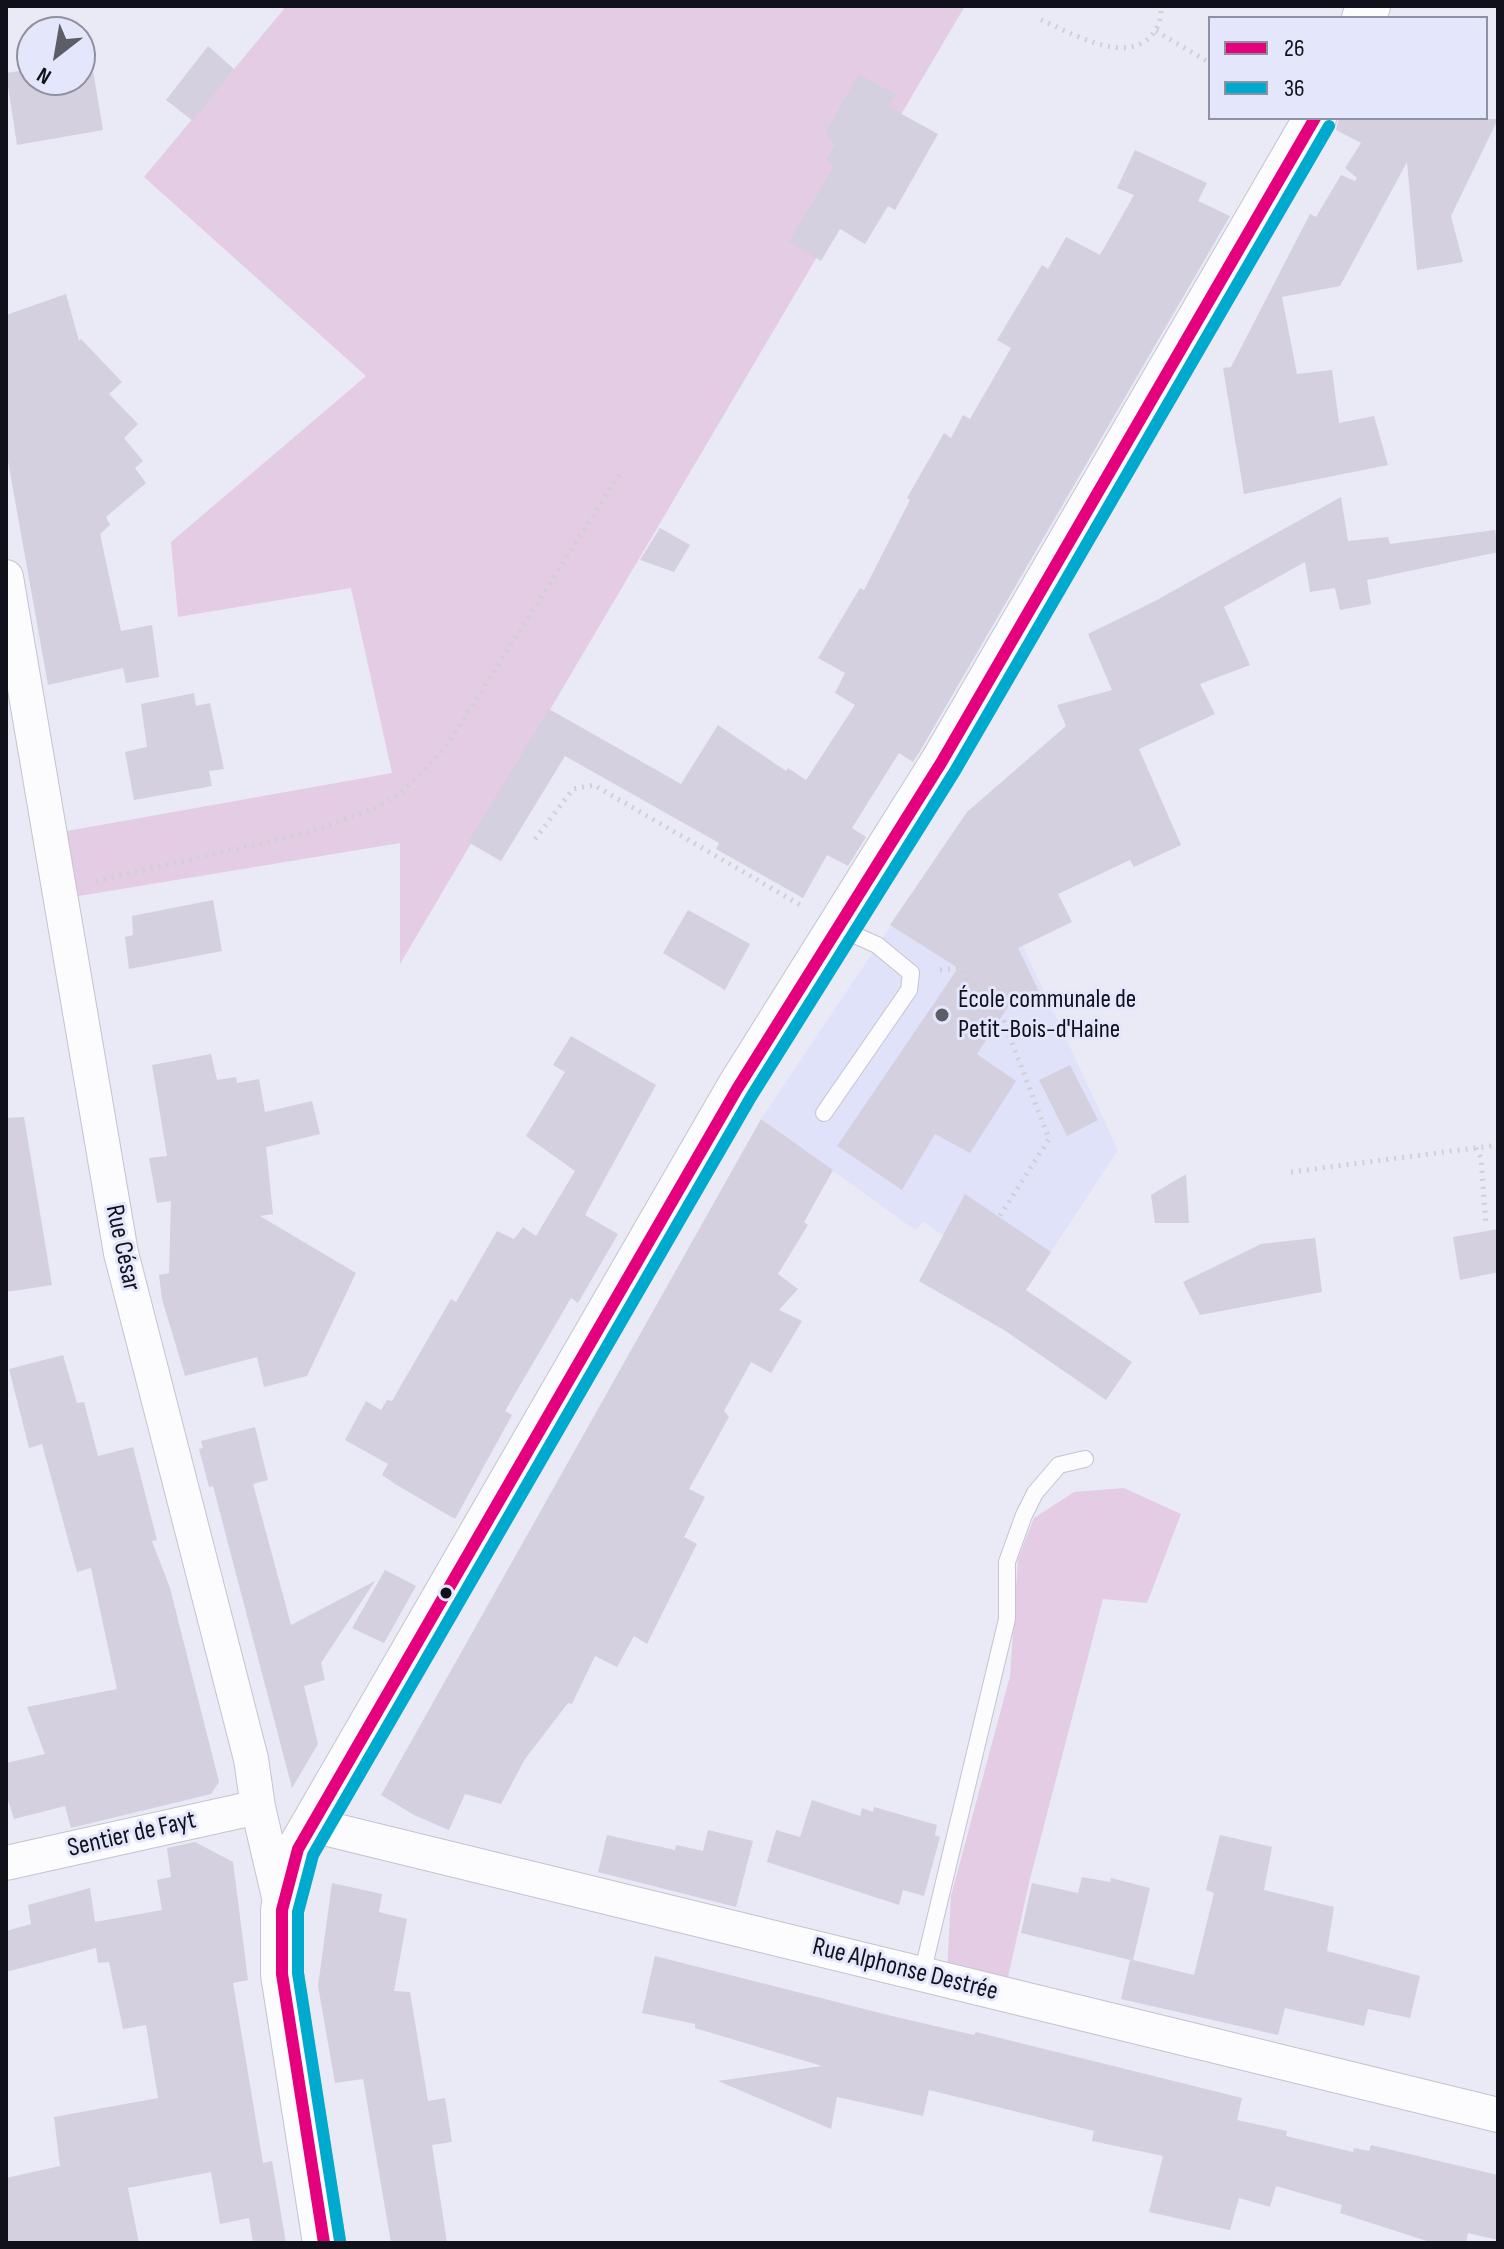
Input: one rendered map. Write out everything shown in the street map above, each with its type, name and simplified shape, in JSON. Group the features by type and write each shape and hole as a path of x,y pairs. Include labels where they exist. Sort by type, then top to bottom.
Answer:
{"street":[{"path":"324,2243 282,1974 282,1910 305,1837 737,1089 941,763 1314,120"},
{"name":"Rue César","path":"6,577 121,1253 251,1759 258,1807 282,1910"},
{"name":"Sentier de Fayt","path":"6,1863 258,1807"},
{"name":"Rue Alphonse Destrée","path":"305,1837 922,1974 1498,2115"}],"lane":[{"path":"824,1113 909,990 911,973 877,945 838,927"},
{"path":"922,1974 1007,1619 1007,1562 1016,1531 1044,1481 1059,1465 1085,1459"}],"path":[{"path":"1041,20 1116,47 1141,44 1160,23 1161,6"},
{"path":"1155,30 1208,62"},
{"path":"60,888 306,833 376,808 401,793 445,748 621,472"},
{"path":"535,839 573,789 594,785 838,927"},
{"path":"911,973 959,968 1003,1019 1049,1139 999,1217"},
{"path":"1291,1172 1498,1145"},
{"path":"1476,1148 1481,1158 1486,1225"}],"shaded area":[{"path":"282,6 965,6 400,964 400,843 61,899 50,834 392,773 351,588 178,617 171,542 366,376 144,177 284,9"},
{"name":"École communale de Petit-Bois-d'Haine","path":"963,818 1118,1150 1026,1290 923,1222 915,1230 761,1119"},
{"path":"1124,1488 1181,1514 1147,1603 1103,1599 1030,1879 1006,1986 947,1972 951,1896 1010,1676 1018,1558 1034,1518 1074,1492"}],"building":[{"path":"208,46 234,69 193,121 166,100"},
{"path":"16,71 16,96 96,96 96,89 103,130 17,145 6,73"},
{"path":"859,74 896,95 889,107 938,134 895,210 888,206 865,244 840,229 821,261 789,242 834,166 825,161 835,145 825,133"},
{"path":"1498,119 1451,216 1463,262 1417,270 1407,162 1340,286 1282,297 1297,374 1332,370 1339,423 1374,416 1388,465 1244,494 1223,368 1231,367 1310,214 1316,217 1341,175 1355,181 1357,178 1345,168 1361,143 1336,130 1338,120"},
{"path":"1135,150 1207,183 1198,201 1230,216 920,751 913,762 899,753 852,828 866,837 848,866 827,855 803,898 716,849 719,843 565,756 501,861 468,842 549,709 681,784 718,725 786,771 788,768 806,780 855,705 835,693 845,673 818,658 860,588 864,590 910,500 907,498 944,433 951,438 963,415 970,419 1011,348 997,340 1042,265 1048,269 1066,237 1100,255 1134,195 1117,188"},
{"path":"66,294 79,341 81,339 122,382 109,394 138,424 124,438 143,461 135,468 146,483 106,517 110,525 100,534 121,631 152,625 159,677 126,683 123,668 48,685 6,450 6,315"},
{"path":"1341,497 1348,541 1388,537 1390,544 1495,530 1498,552 1367,580 1371,604 1340,610 1335,588 1310,592 1305,562 1224,607 1250,665 1200,684 1215,714 1139,749 1181,845 1134,867 1130,860 1058,894 1072,922 1018,948 1039,992 1008,1007 977,1054 1016,1081 970,1153 935,1134 902,1190 837,1146 958,968 890,925 967,812 1066,726 1057,705 1112,690 1088,634 1155,601"},
{"path":"660,528 690,545 674,572 640,560"},
{"path":"194,693 196,706 210,703 224,769 209,771 212,786 134,800 125,752 147,747 141,704"},
{"path":"213,900 222,951 129,969 125,937 133,935 132,916"},
{"path":"688,910 750,944 725,990 663,953"},
{"path":"571,1036 656,1085 585,1215 618,1234 578,1303 571,1298 505,1411 512,1415 455,1519 382,1475 388,1464 345,1440 366,1401 381,1410 387,1400 392,1401 451,1299 456,1302 497,1231 514,1239 523,1227 536,1236 575,1171 526,1136 565,1072 553,1065"},
{"path":"211,1054 217,1080 236,1077 237,1083 259,1079 265,1112 312,1101 320,1134 266,1147 273,1214 260,1216 356,1273 307,1376 264,1387 257,1357 185,1376 162,1299 159,1275 169,1273 171,1201 157,1203 149,1158 167,1156 152,1065"},
{"path":"1070,1065 1098,1120 1067,1136 1039,1080"},
{"path":"24,1117 52,1285 6,1292 6,1118"},
{"path":"761,1119 833,1170 804,1222 808,1225 778,1274 798,1289 779,1310 802,1321 771,1373 751,1362 724,1411 729,1417 689,1489 705,1497 684,1537 697,1544 647,1644 634,1636 617,1667 595,1656 572,1704 568,1703 525,1759 501,1804 465,1794 449,1830 414,1815 381,1795"},
{"path":"1186,1174 1189,1223 1155,1223 1151,1195"},
{"path":"965,1194 1051,1252 1026,1290 1132,1362 1106,1400 1004,1330 919,1281"},
{"path":"1498,1229 1498,1272 1460,1280 1453,1237"},
{"path":"1315,1238 1322,1292 1200,1315 1183,1282 1261,1244"},
{"path":"63,1355 77,1403 84,1402 98,1456 133,1447 157,1540 152,1541 170,1588 219,1782 211,1794 71,1828 65,1806 14,1819 6,1794 6,1763 45,1754 27,1707 117,1689 91,1568 77,1572 42,1444 29,1448 9,1369"},
{"path":"255,1427 268,1480 253,1484 291,1625 375,1581 321,1663 325,1680 304,1686 318,1744 292,1788 213,1486 209,1487 199,1449 203,1448 201,1441"},
{"path":"385,1570 416,1586 384,1643 352,1628"},
{"path":"812,1800 860,1816 862,1808 873,1812 874,1807 937,1825 935,1835 940,1837 924,1896 903,1890 899,1905 767,1862 776,1830 800,1837"},
{"path":"708,1830 753,1841 736,1907 598,1872 607,1835 675,1850 676,1845 703,1851"},
{"path":"1220,1835 1272,1847 1264,1890 1334,1907 1327,1951 1420,1976 1410,2018 1368,2009 1364,2026 1285,2008 1278,2035 1121,1999 1130,1960 1021,1933 1032,1883 1078,1893 1082,1877 1110,1882 1111,1878 1150,1888 1133,1960 1194,1975 1214,1893 1206,1890"},
{"path":"195,1842 233,1862 248,1980 233,1983 263,2163 272,2161 286,2243 253,2243 249,2218 220,2224 211,2172 128,2188 139,2243 6,2243 6,2178 60,2166 54,2117 158,2098 146,2025 123,2029 109,1962 98,1963 96,1948 6,1972 6,1931 31,1924 28,1905 90,1888 95,1922 162,1910 157,1880 171,1877 167,1848"},
{"path":"332,1883 382,1894 379,1912 407,1919 394,1991 410,1992 428,2101 445,2098 452,2142 432,2145 447,2243 391,2243 363,2079 335,2083 318,1986"},
{"path":"655,1956 892,2016 974,2035 976,2032 1242,2098 1237,2120 1287,2131 1286,2136 1353,2152 1354,2148 1369,2151 1371,2145 1498,2175 1498,2240 1468,2233 1466,2243 1433,2243 1340,2213 1342,2205 1276,2186 1270,2207 1239,2198 1230,2230 1149,2212 1163,2156 1092,2141 1094,2131 929,2090 923,2116 837,2097 831,2129 718,2081 822,2066 695,2028 695,2024 642,2013"}],"transit line":[{"name":"26","path":"324,2243 282,1974 282,1910 298,1849 737,1089 941,763 1314,120"},
{"name":"36","path":"340,2241 298,1973 298,1912 313,1855 751,1097 955,771 1329,126"}],"place":[{"name":"École communale de Petit-Bois-d'Haine","path":"942,1015"}]}
